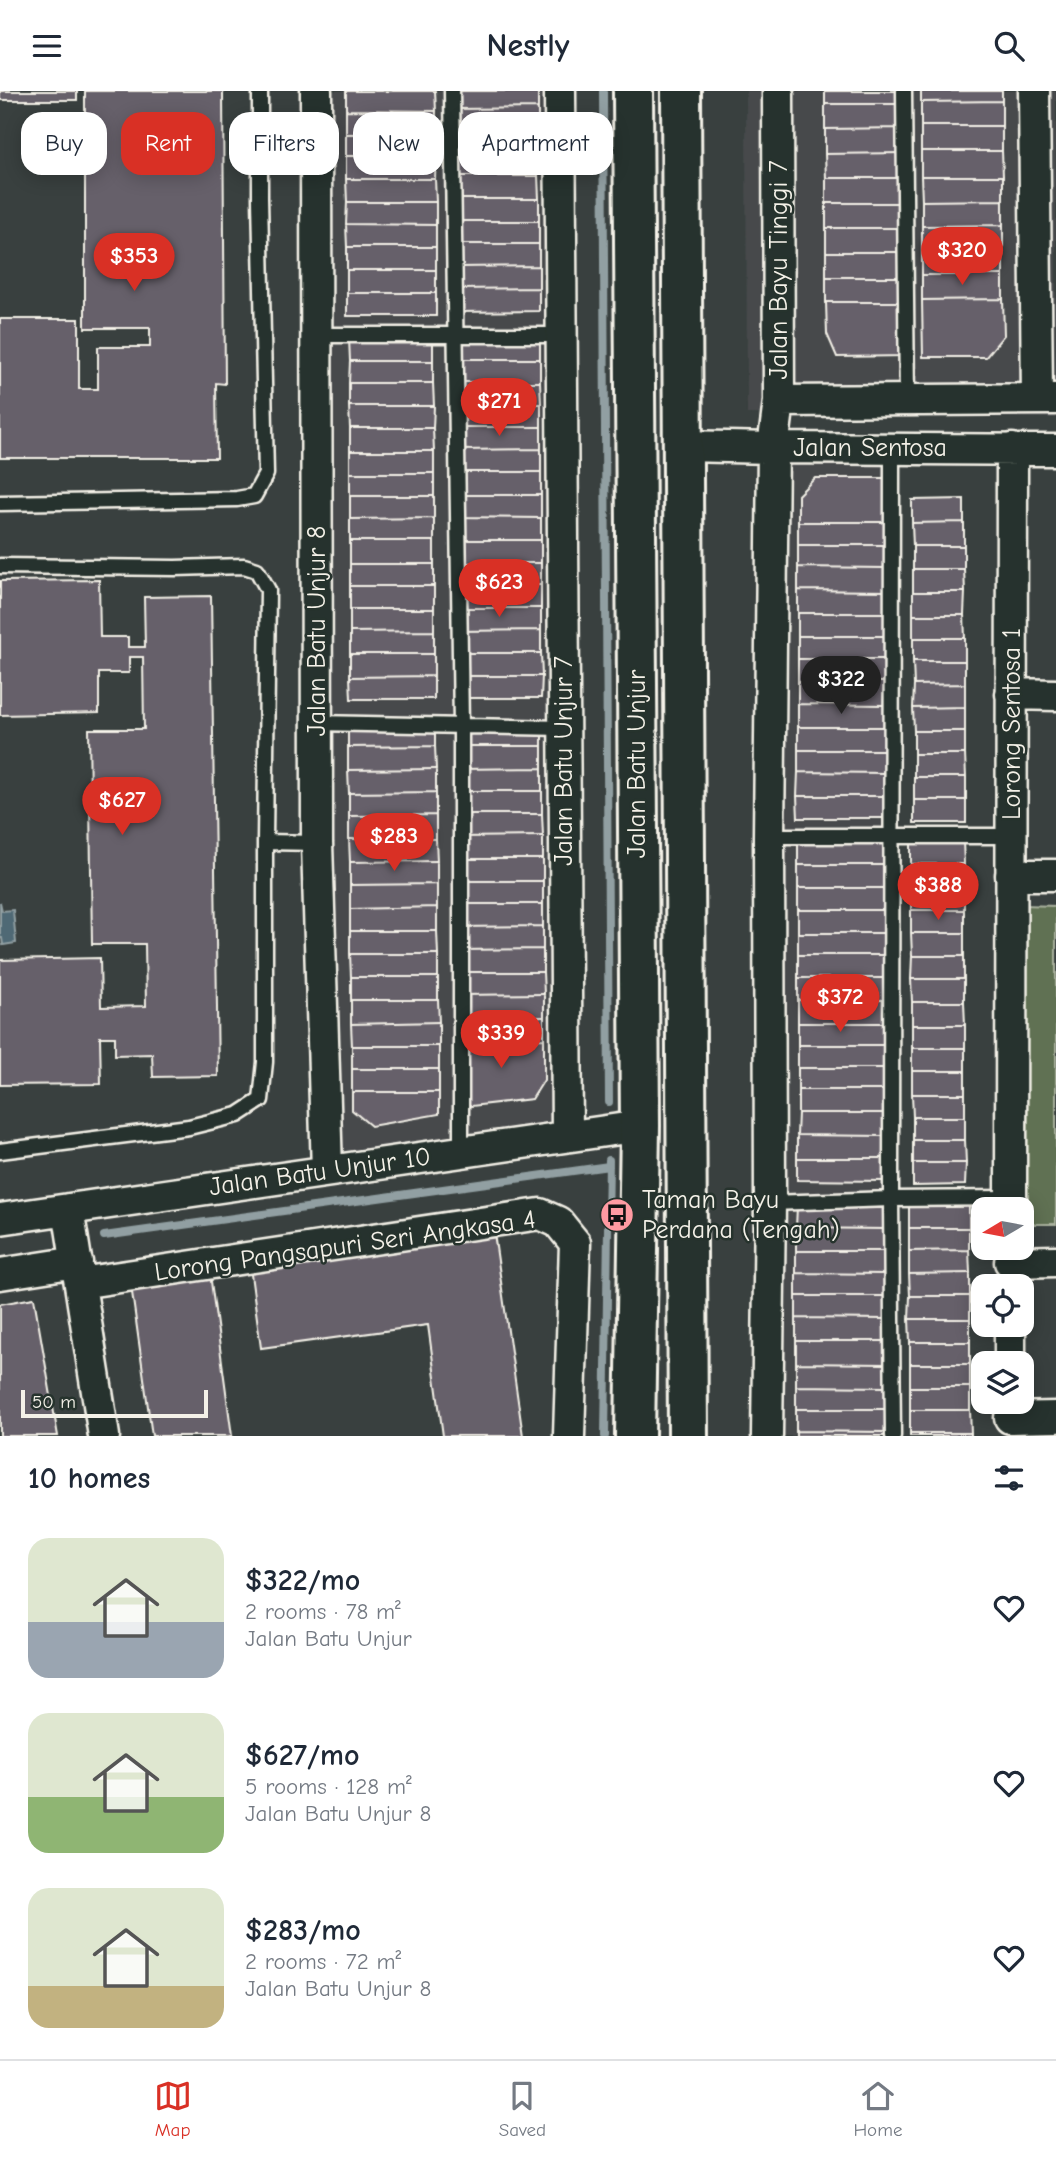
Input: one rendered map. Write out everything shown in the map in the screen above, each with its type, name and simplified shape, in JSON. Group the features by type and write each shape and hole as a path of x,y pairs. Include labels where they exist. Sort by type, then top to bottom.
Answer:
{"main road":[{"name":"Jalan Batu Unjur","path":"633,91 640,1126 635,1436"},
{"name":"Jalan Batu Unjur","path":"681,91 688,1436"}],"street":[{"name":"Jalan Batu Unjur 8","path":"316,91 317,843 327,1171"},
{"name":"Jalan Batu Unjur 7","path":"560,91 567,1136"},
{"name":"Jalan Bayu Tinggi 7","path":"773,448 779,401 778,91"},
{"path":"779,401 1046,400 1034,91"},
{"name":"Jalan Sentosa","path":"683,446 1056,450"},
{"path":"767,1436 773,448"},
{"name":"Lorong Sentosa 1","path":"1011,1197 1012,449"},
{"path":"1012,694 1056,695"},
{"path":"1011,875 1056,875"},
{"name":"Jalan Batu Unjur 10","path":"0,1219 640,1126"},
{"path":"68,1209 104,1436"},
{"name":"Lorong Pangsapuri Seri Angkasa 4","path":"1,1268 78,1272 540,1214 558,1222 575,1243 569,1436"},
{"path":"1010,1265 1056,1261"},
{"path":"1010,1419 1056,1417"}],"lane":[{"path":"0,503 237,499 254,496 266,474 260,91"},
{"path":"452,91 461,726 461,1151"},
{"path":"904,91 907,401"},
{"path":"317,335 561,335"},
{"path":"892,448 893,1436"},
{"path":"0,566 244,566 257,570 268,590 265,1062 261,1100 239,1115 189,1127 0,1151"},
{"path":"316,723 564,728"},
{"path":"769,835 1012,836"},
{"path":"265,842 317,843"},
{"path":"770,1203 891,1199 971,1202"}],"shaded area":[{"path":"326,91 552,91 552,112 458,112 458,175 552,175 557,1128 335,1162 327,175 339,175 339,112 326,112"},
{"path":"746,91 1056,91 1056,418 747,414"},
{"path":"887,456 884,1185 888,1436 777,1436 781,458"}],"green space":[{"path":"1022,905 1056,906 1056,1224 1034,1224 1034,1197 1022,1197"}],"water":[{"path":"0,902 2,911 13,910 16,943 3,945 0,938"}],"building":[{"path":"0,91 77,91 77,100 0,100"},
{"path":"85,91 223,91 225,384 216,383 217,458 0,458 0,319 79,319 79,389 98,389 98,347 150,347 150,328 85,328 85,175 107,175 107,112 85,112"},
{"path":"346,91 435,91 436,111 346,110"},
{"path":"456,91 538,91 538,108 456,109"},
{"path":"825,91 903,91 903,104 825,104"},
{"path":"921,91 1002,91 1002,101 921,102"},
{"path":"1002,101 1002,126 921,126 921,102"},
{"path":"825,104 903,104 903,128 825,129"},
{"path":"538,108 538,112 458,112 456,131 456,109"},
{"path":"346,110 436,111 353,112 353,134 346,134"},
{"path":"921,126 1002,126 1002,151 921,151"},
{"path":"903,128 904,153 825,154 825,129"},
{"path":"456,131 458,131 458,154"},
{"path":"346,134 353,134 353,156 346,156"},
{"path":"921,151 1002,151 1003,176 921,176"},
{"path":"904,153 904,178 826,178 825,154"},
{"path":"457,154 458,175 538,176 457,176"},
{"path":"346,156 353,156 353,175 435,175 435,179 346,179"},
{"path":"457,176 538,176 539,199 457,199"},
{"path":"921,176 1003,176 1003,200 922,201"},
{"path":"826,178 904,178 904,203 826,203"},
{"path":"346,179 435,179 436,202 347,202"},
{"path":"457,199 539,199 539,221 457,221"},
{"path":"1003,200 1003,225 922,226 922,201"},
{"path":"347,202 436,202 436,225 346,224"},
{"path":"826,203 904,203 904,228 826,228"},
{"path":"457,221 539,221 539,244 457,244"},
{"path":"346,224 436,225 436,247 347,247"},
{"path":"1003,225 1003,250 922,250 922,226"},
{"path":"826,228 904,228 904,252 826,252"},
{"path":"457,244 539,244 539,266 458,267"},
{"path":"347,247 436,247 436,270 347,270"},
{"path":"922,250 1003,250 1003,275 922,275"},
{"path":"826,252 904,252 904,277 826,277"},
{"path":"539,266 539,288 457,289 458,267"},
{"path":"347,270 436,270 436,293 347,293"},
{"path":"922,275 1003,275 1003,299 922,300"},
{"path":"826,277 904,277 905,302 826,302"},
{"path":"539,288 539,311 458,312 457,289"},
{"path":"347,293 436,293 436,316 347,316"},
{"path":"1003,299 1004,335 986,357 923,357 922,300"},
{"path":"826,302 905,302 905,356 837,357 827,334"},
{"path":"458,337 540,337 540,359 458,359"},
{"path":"349,338 433,338 433,361 350,361"},
{"path":"458,359 540,359 540,382 458,382"},
{"path":"350,361 433,361 433,383 349,383"},
{"path":"458,382 540,382 541,404 458,404"},
{"path":"349,383 433,383 434,406 349,406"},
{"path":"458,404 541,404 541,427 458,427"},
{"path":"349,406 434,406 433,428 350,428"},
{"path":"458,427 541,427 541,449 458,450"},
{"path":"350,428 433,428 434,451 350,451"},
{"path":"541,449 541,472 458,472 458,450"},
{"path":"350,451 434,451 434,473 350,473"},
{"path":"458,472 541,472 541,495 458,495"},
{"path":"350,473 434,473 434,496 350,496"},
{"path":"815,478 886,478 886,522 798,522 798,495"},
{"path":"458,495 541,495 541,518 458,517"},
{"path":"350,496 434,496 434,518 350,519"},
{"path":"964,499 964,522 912,523 912,500"},
{"path":"458,517 541,518 541,540 458,540"},
{"path":"434,518 434,541 350,541 350,519"},
{"path":"798,522 886,522 886,545 798,545"},
{"path":"964,522 964,546 913,546 912,523"},
{"path":"458,540 541,540 541,563 458,563"},
{"path":"350,541 434,541 434,564 350,564"},
{"path":"798,545 886,545 885,568 798,567"},
{"path":"913,546 964,546 964,569 913,569"},
{"path":"458,563 541,563 541,585 459,585"},
{"path":"350,564 434,564 434,586 350,586"},
{"path":"798,567 885,568 886,591 798,590"},
{"path":"913,569 964,569 965,592 913,592"},
{"path":"99,580 100,637 128,637 128,647 145,647 144,597 211,596 218,1076 153,1077 152,1054 115,1055 115,1037 100,1037 101,1084 0,1085 0,960 100,958 101,1007 146,1006 145,944 92,944 89,729 144,729 143,657 129,657 129,673 99,673 99,713 0,715 0,581"},
{"path":"459,585 541,585 541,608 458,608"},
{"path":"350,586 434,586 434,609 350,609"},
{"path":"798,590 886,591 885,613 798,613"},
{"path":"913,592 965,592 964,615 913,615"},
{"path":"458,608 541,608 541,630 459,631"},
{"path":"350,609 434,609 434,631 350,632"},
{"path":"798,613 885,613 885,636 798,636"},
{"path":"913,615 964,615 965,638 913,638"},
{"path":"541,630 541,653 458,653 459,631"},
{"path":"434,631 434,654 350,654 350,632"},
{"path":"798,636 885,636 885,659 798,659"},
{"path":"913,638 965,638 965,661 913,661"},
{"path":"458,653 541,653 542,676 459,676"},
{"path":"350,654 434,654 434,676 350,677"},
{"path":"798,659 885,659 885,682 798,681"},
{"path":"913,661 965,661 965,684 914,685"},
{"path":"434,676 434,699 351,699 350,677"},
{"path":"459,676 542,676 541,698 459,698"},
{"path":"798,681 885,682 885,705 798,704"},
{"path":"965,684 965,707 913,708 914,685"},
{"path":"798,704 885,705 885,727 798,727"},
{"path":"965,707 965,731 914,731 913,708"},
{"path":"435,723 435,746 348,747 348,724"},
{"path":"542,723 542,746 459,746 459,724"},
{"path":"798,727 885,727 885,750 798,750"},
{"path":"914,731 965,731 965,754 914,754"},
{"path":"435,746 436,769 348,770 348,747"},
{"path":"459,746 542,746 542,768 459,769"},
{"path":"798,750 885,750 885,773 798,772"},
{"path":"914,754 965,754 966,777 914,777"},
{"path":"542,768 542,791 459,791 459,769"},
{"path":"436,769 436,792 349,793 348,770"},
{"path":"798,772 885,773 885,796 797,796"},
{"path":"914,777 966,777 966,800 914,800"},
{"path":"459,791 542,791 542,814 460,814"},
{"path":"436,792 436,815 349,816 349,793"},
{"path":"797,796 885,796 885,818 798,818"},
{"path":"914,800 966,800 966,823 914,823"},
{"path":"460,814 542,814 543,836 460,837"},
{"path":"436,815 436,839 349,839 349,816"},
{"path":"543,836 543,859 460,859 460,837"},
{"path":"349,839 436,839 437,861 350,862"},
{"path":"963,841 964,864 911,864 911,842"},
{"path":"798,843 884,843 884,865 798,865"},
{"path":"460,859 543,859 543,881 460,881"},
{"path":"437,861 437,884 350,885 350,862"},
{"path":"911,864 964,864 964,887 911,887"},
{"path":"798,865 884,865 884,888 798,888"},
{"path":"460,881 543,881 543,904 460,904"},
{"path":"437,884 437,907 350,909 350,885"},
{"path":"911,887 964,887 964,910 911,910"},
{"path":"798,888 884,888 883,910 798,910"},
{"path":"460,904 543,904 543,926 460,927"},
{"path":"437,907 437,931 350,931 350,909"},
{"path":"798,910 883,910 884,933 798,933"},
{"path":"911,910 964,910 964,933 911,933"},
{"path":"543,926 543,949 460,950 460,927"},
{"path":"350,931 437,931 438,954 350,954"},
{"path":"798,933 884,933 883,955 798,955"},
{"path":"911,933 964,933 964,956 912,956"},
{"path":"543,949 543,972 461,972 460,950"},
{"path":"350,954 438,954 438,977 351,977"},
{"path":"798,955 883,955 884,978 798,978"},
{"path":"912,956 964,956 964,979 911,979"},
{"path":"461,972 543,972 544,994 461,995"},
{"path":"351,977 438,977 438,1000 351,1000"},
{"path":"798,978 884,978 883,1000 798,1000"},
{"path":"911,979 964,979 964,1002 912,1002"},
{"path":"544,994 544,1017 461,1017 461,995"},
{"path":"351,1000 438,1000 439,1022 351,1024"},
{"path":"798,1000 883,1000 883,1023 798,1023"},
{"path":"912,1002 964,1002 965,1025 912,1025"},
{"path":"461,1017 544,1017 544,1039 461,1040"},
{"path":"439,1022 439,1046 352,1046 351,1024"},
{"path":"798,1023 883,1023 883,1045 798,1045"},
{"path":"912,1025 965,1025 965,1048 912,1048"},
{"path":"544,1039 544,1080 532,1099 463,1107 461,1040"},
{"path":"798,1045 883,1045 883,1068 798,1068"},
{"path":"352,1046 439,1046 439,1069 352,1069"},
{"path":"912,1048 965,1048 965,1071 912,1071"},
{"path":"798,1068 883,1068 883,1090 798,1090"},
{"path":"352,1069 439,1069 439,1092 352,1092"},
{"path":"912,1071 965,1071 965,1094 912,1094"},
{"path":"798,1090 883,1090 883,1113 798,1113"},
{"path":"352,1092 439,1092 439,1114 371,1126 352,1110"},
{"path":"912,1094 965,1094 965,1117 913,1117"},
{"path":"798,1113 883,1113 883,1136 797,1135"},
{"path":"913,1117 965,1117 965,1140 913,1140"},
{"path":"797,1135 883,1136 883,1158 797,1158"},
{"path":"913,1140 965,1140 966,1163 913,1163"},
{"path":"797,1158 883,1158 883,1181 797,1180"},
{"path":"913,1163 966,1163 965,1185 913,1186"},
{"path":"969,1205 969,1228 909,1228 909,1206"},
{"path":"797,1206 885,1206 885,1229 796,1228"},
{"path":"796,1228 885,1229 885,1251 796,1251"},
{"path":"909,1228 969,1228 969,1250 909,1251"},
{"path":"494,1233 523,1436 443,1436 428,1325 261,1348 250,1267"},
{"path":"969,1250 970,1273 909,1274 909,1251"},
{"path":"796,1251 885,1251 885,1274 796,1273"},
{"path":"796,1273 885,1274 885,1296 796,1296"},
{"path":"970,1273 970,1296 910,1296 909,1274"},
{"path":"210,1274 232,1436 152,1436 131,1285"},
{"path":"796,1296 885,1296 885,1319 796,1318"},
{"path":"910,1296 970,1296 970,1319 909,1319"},
{"path":"34,1298 58,1436 0,1436 0,1304"},
{"path":"796,1318 885,1319 885,1341 796,1341"},
{"path":"909,1319 970,1319 970,1342 910,1342"},
{"path":"796,1341 885,1341 885,1364 796,1363"},
{"path":"910,1342 970,1342 970,1364 910,1364"},
{"path":"796,1363 885,1364 885,1387 796,1386"},
{"path":"910,1364 970,1364 970,1387 910,1387"},
{"path":"796,1386 885,1387 885,1409 796,1409"},
{"path":"910,1387 970,1387 970,1410 910,1410"},
{"path":"796,1409 885,1409 885,1432 796,1431"},
{"path":"910,1410 970,1410 971,1433 910,1433"},
{"path":"796,1431 885,1432 885,1436 796,1436"},
{"path":"910,1433 971,1433 971,1436 910,1436"}],"waterway":[{"path":"603,91 609,1102"},
{"path":"605,1436 609,1160"},
{"path":"104,1236 609,1166"}],"place":[{"name":"Taman Bayu Perdana (Tengah)","path":"617,1215"}]}
